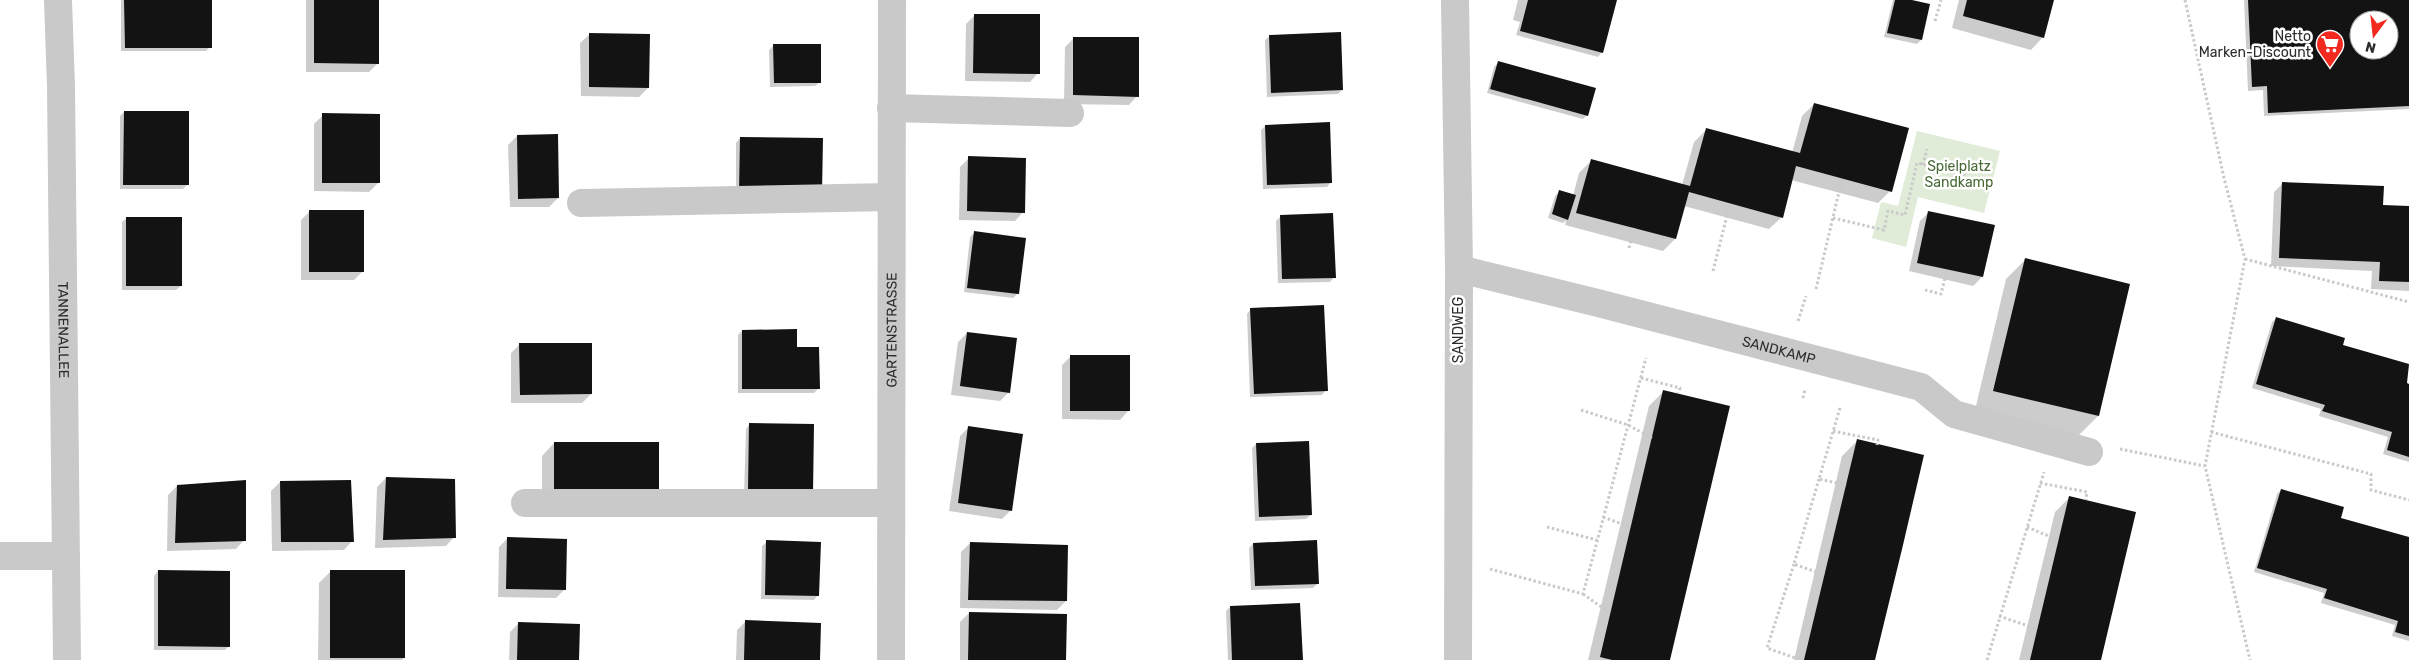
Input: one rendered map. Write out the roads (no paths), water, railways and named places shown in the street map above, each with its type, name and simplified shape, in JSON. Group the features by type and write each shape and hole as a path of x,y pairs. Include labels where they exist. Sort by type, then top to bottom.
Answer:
{"street":[{"name":"TANNENALLEE","path":"58,0 61,86 67,660"},
{"name":"GARTENSTRASSE","path":"890,660 892,0"},
{"name":"SANDWEG","path":"1455,0 1458,270 1458,660"},
{"path":"892,108 1070,113"},
{"path":"581,203 891,197"},
{"name":"SANDKAMP","path":"1458,270 1598,302 1921,387 1954,414 2100,450"},
{"path":"524,503 891,503"},
{"path":"0,556 66,556"}],"place":[{"name":"Netto Marken-Discount","path":"2330,68"}],"park label":[{"name":"Spielplatz Sandkamp","path":"1959,174"}]}
